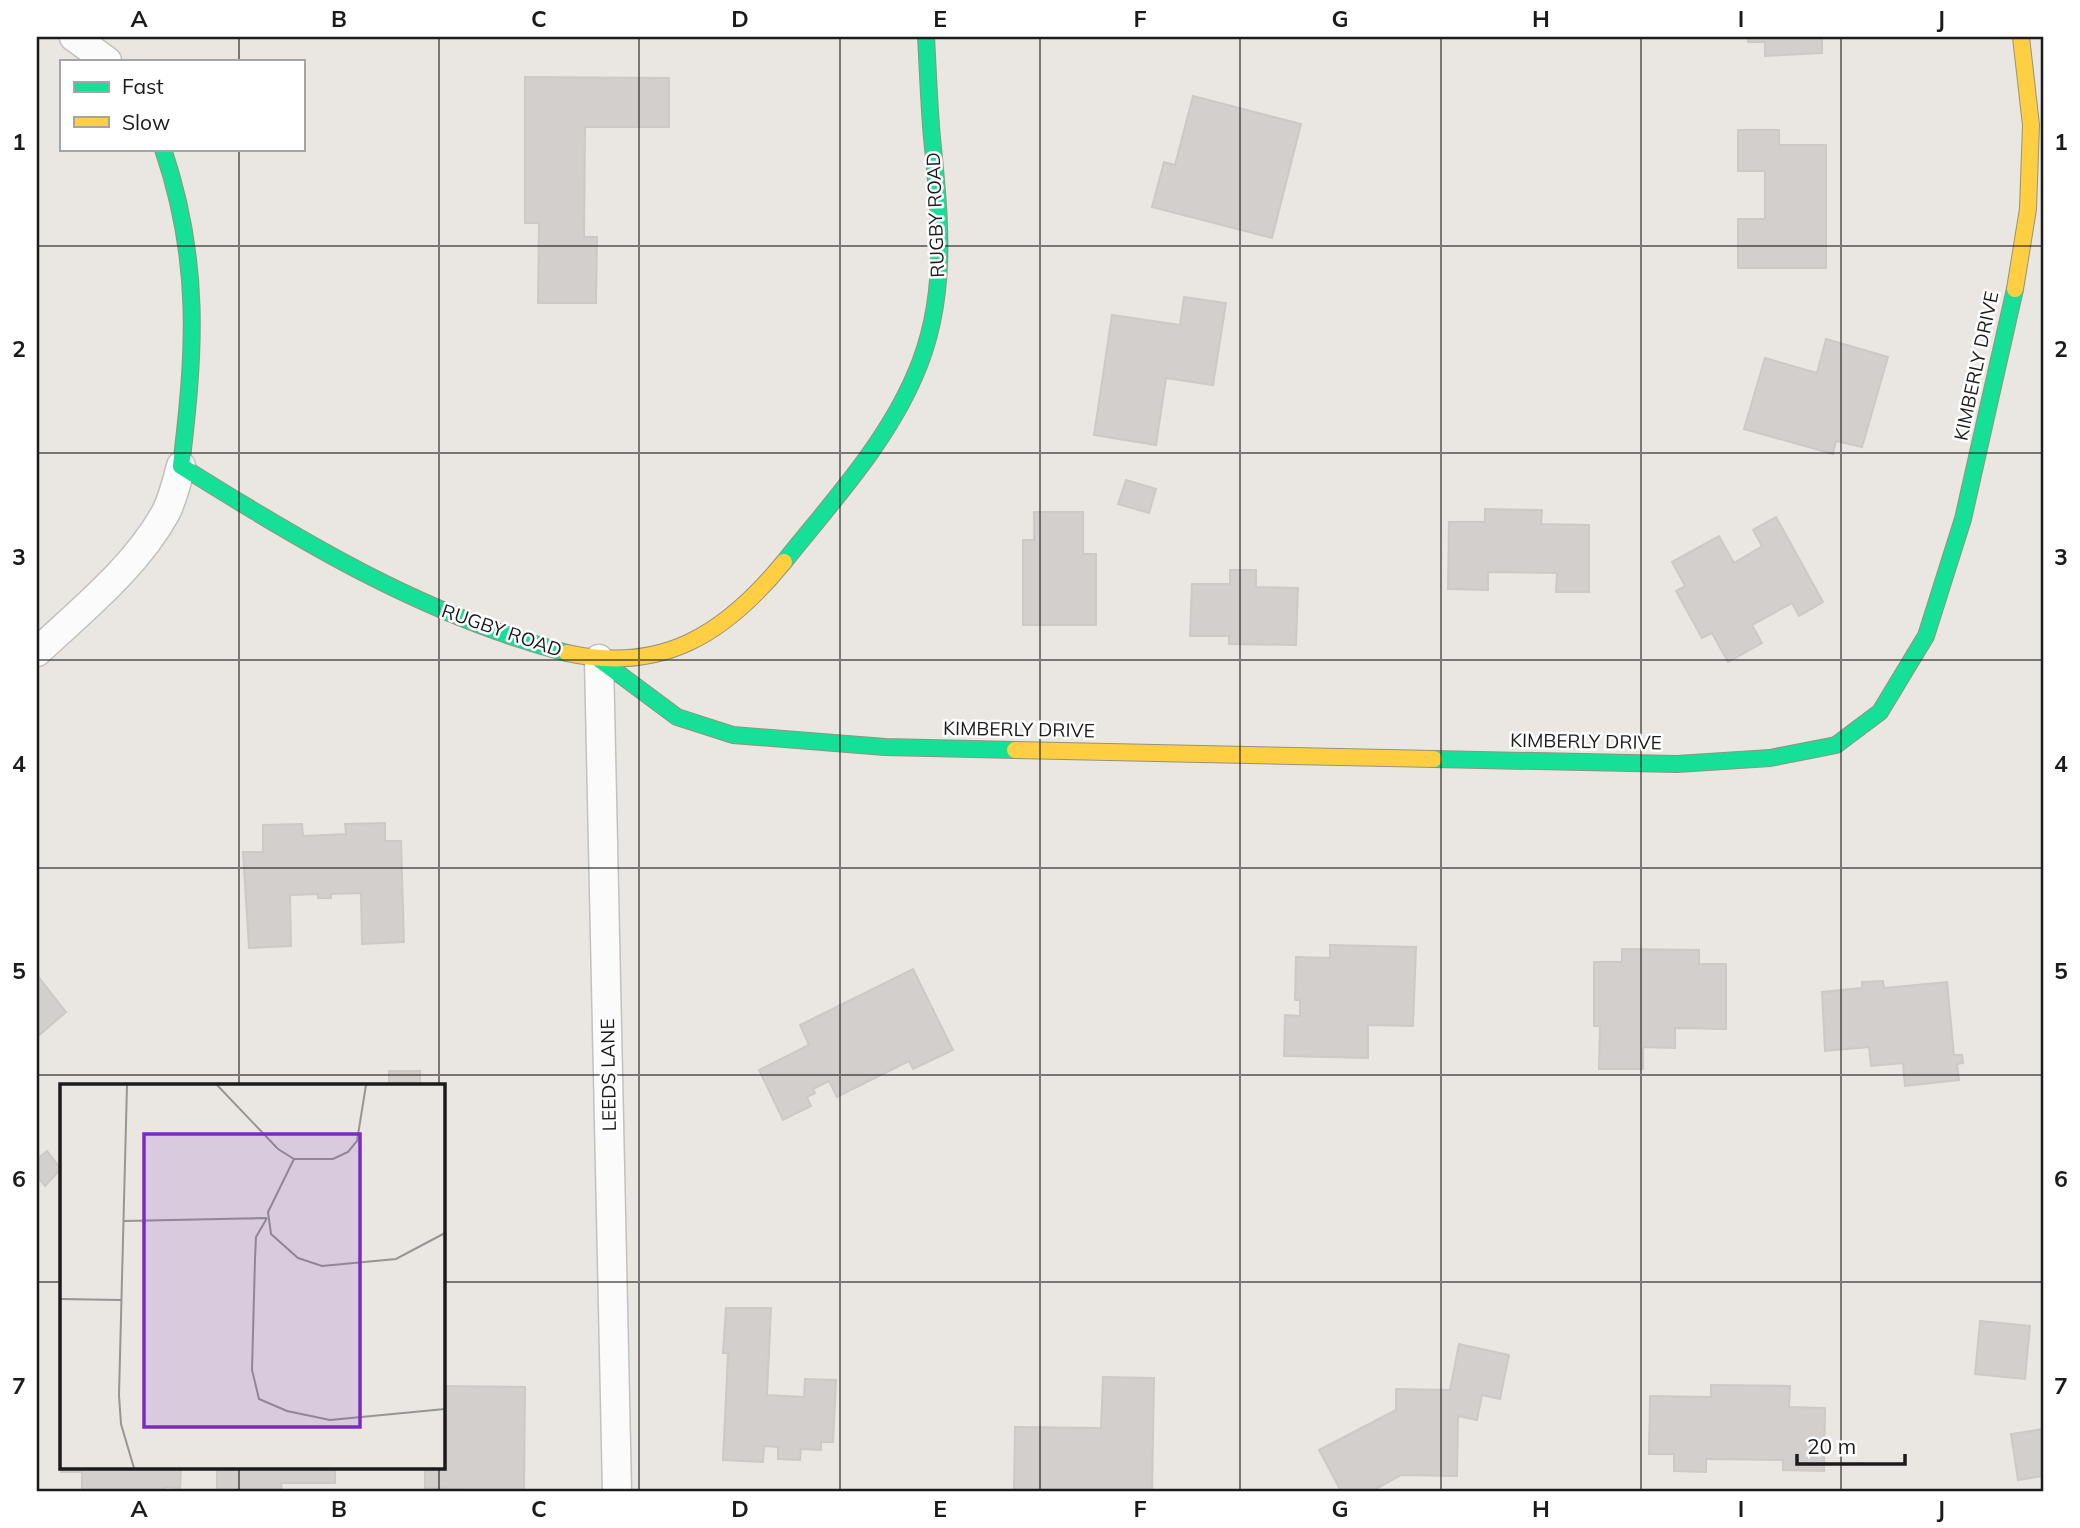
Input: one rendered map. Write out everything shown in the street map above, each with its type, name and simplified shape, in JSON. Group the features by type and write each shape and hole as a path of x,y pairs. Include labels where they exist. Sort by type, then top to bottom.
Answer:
{"street":[{"path":"74,37 106,60"},
{"name":"RUGBY ROAD","path":"181,466 360,573 468,622 555,651 599,659 652,658 686,645 737,613 758,593 851,480 902,399 922,357 935,315 940,268 926,37"},
{"name":"KIMBERLY DRIVE","path":"599,659 677,717 733,735 885,747 1677,764 1770,758 1836,745 1880,712 1926,636 1963,519 2011,314 2028,209 2031,125 2021,37"},
{"path":"37,652 111,582 142,545 166,512 181,466 189,398 192,290 188,238 163,150"},
{"name":"LEEDS LANE","path":"599,659 617,1491"}],"building":[{"path":"1748,37 1822,37 1822,53 1765,56 1765,42 1748,42"},
{"path":"525,77 669,78 669,127 585,127 584,237 597,237 596,303 538,303 539,223 525,223"},
{"path":"1193,96 1301,124 1272,238 1152,207 1164,162 1175,165"},
{"path":"1738,130 1779,130 1779,145 1826,145 1826,268 1738,268 1738,219 1765,219 1765,171 1738,171"},
{"path":"1184,297 1226,303 1213,385 1166,378 1156,445 1094,435 1112,315 1180,325"},
{"path":"1826,339 1888,357 1862,447 1836,441 1833,454 1744,429 1765,358 1817,373"},
{"path":"1126,480 1156,489 1149,513 1118,504"},
{"path":"1485,509 1542,510 1541,524 1589,525 1589,592 1556,592 1557,573 1488,572 1488,590 1448,589 1449,522 1485,522"},
{"path":"1034,512 1083,512 1083,554 1096,554 1096,625 1023,625 1023,540 1034,540"},
{"path":"1776,517 1823,602 1799,616 1792,603 1752,625 1762,643 1728,662 1712,633 1702,638 1676,591 1685,586 1672,562 1719,536 1734,563 1762,546 1753,530"},
{"path":"1230,570 1256,570 1256,587 1298,588 1296,645 1229,644 1229,636 1190,636 1192,584 1230,584"},
{"path":"385,823 385,841 401,841 404,942 362,944 361,893 331,894 331,898 318,898 318,894 290,895 291,946 249,948 243,852 263,852 263,825 302,824 303,836 346,834 345,824"},
{"path":"1330,945 1416,947 1413,1026 1368,1025 1368,1058 1284,1056 1285,1015 1300,1016 1300,1000 1295,1000 1296,957 1330,958"},
{"path":"1622,949 1699,950 1699,964 1726,964 1726,1029 1675,1028 1675,1048 1643,1047 1643,1069 1599,1069 1600,1026 1594,1026 1594,962 1622,962"},
{"path":"913,969 953,1050 913,1069 909,1061 837,1097 829,1081 813,1089 815,1093 807,1097 811,1106 783,1120 759,1070 809,1045 800,1025"},
{"path":"37,975 66,1012 37,1037"},
{"path":"1883,981 1884,988 1947,982 1954,1055 1962,1055 1963,1063 1957,1064 1959,1080 1905,1086 1903,1063 1871,1066 1869,1047 1825,1051 1822,992 1862,988 1862,982"},
{"path":"389,1071 420,1071 420,1084 389,1084"},
{"path":"47,1151 60,1168 45,1186 37,1176 37,1159"},
{"path":"726,1308 771,1308 767,1395 804,1397 805,1379 836,1380 833,1442 821,1442 821,1450 801,1449 800,1460 778,1459 778,1447 764,1446 763,1462 723,1460 728,1353 723,1353"},
{"path":"1980,1321 2030,1326 2025,1379 1975,1374"},
{"path":"1459,1344 1509,1355 1500,1399 1482,1395 1477,1420 1458,1416 1457,1476 1401,1475 1372,1491 1341,1491 1319,1450 1396,1410 1396,1389 1450,1390"},
{"path":"1103,1377 1154,1378 1152,1491 1014,1491 1015,1427 1101,1428"},
{"path":"1711,1385 1790,1386 1789,1407 1825,1408 1824,1471 1783,1470 1783,1460 1706,1459 1706,1472 1674,1471 1674,1454 1649,1454 1650,1396 1711,1397"},
{"path":"444,1386 525,1387 524,1491 425,1488 425,1468 444,1468"},
{"path":"2043,1429 2043,1476 2018,1480 2011,1434"},
{"path":"61,1468 181,1468 180,1488 164,1487 164,1491 82,1491 82,1472 61,1472"},
{"path":"217,1468 335,1468 335,1483 281,1483 282,1491 217,1491"}],"traffic: fast":[{"path":"784,562 873,449 903,401 926,346 933,317 939,258 926,37"},
{"path":"163,150 184,230 192,306 189,384 181,466 319,549 415,598 515,638 567,653"},
{"path":"1434,759 1677,764 1770,758 1836,745 1880,712 1926,636 1963,519 2015,289"},
{"path":"599,659 677,717 733,735 885,747 1015,750"}],"traffic: slow":[{"path":"2015,289 2028,209 2031,125 2021,37"},
{"path":"567,653 601,658 633,658 662,652 689,642 739,610 784,562"},
{"path":"1015,750 1434,759"}]}
